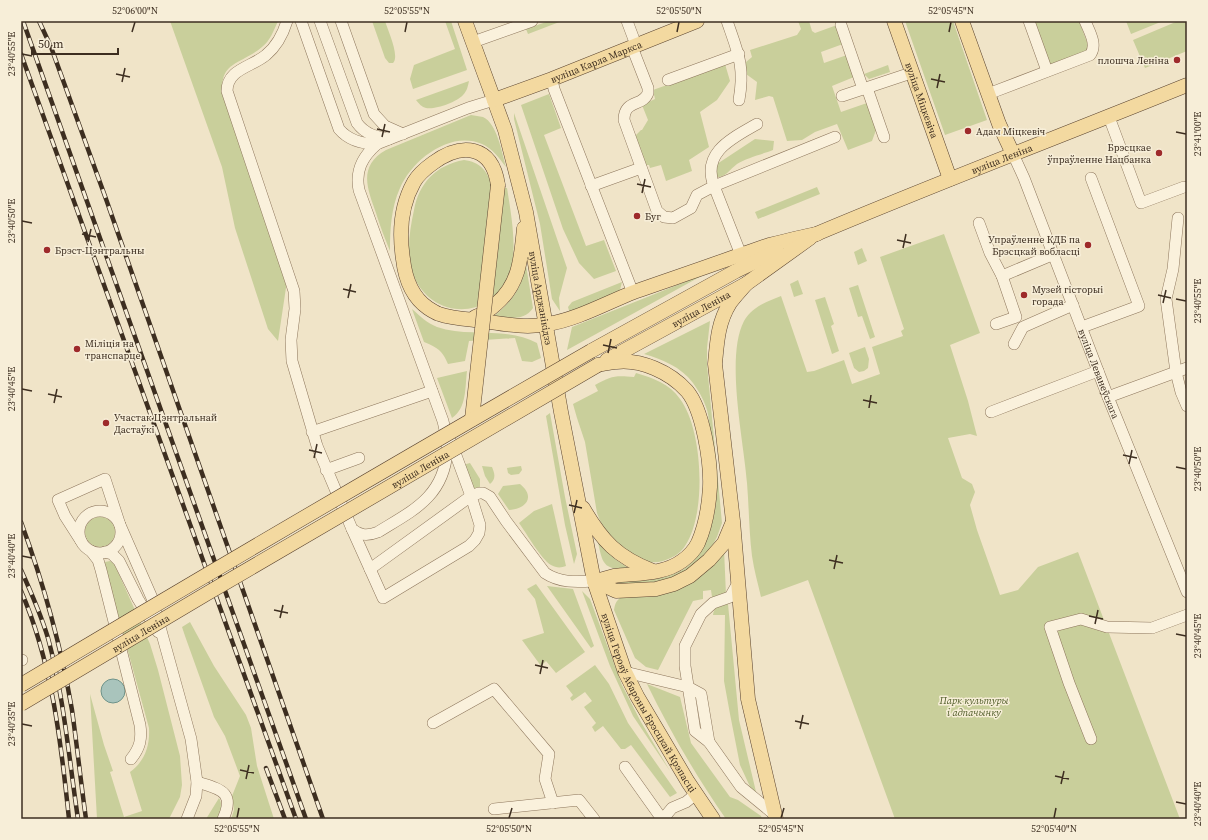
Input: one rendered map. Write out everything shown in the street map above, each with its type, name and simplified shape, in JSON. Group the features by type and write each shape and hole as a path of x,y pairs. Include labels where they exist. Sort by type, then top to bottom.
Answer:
{"main road":[{"name":"вуліца Арджанікідзэ","path":"465,21 505,130 526,212 561,412 594,581"},
{"name":"вуліца Карла Маркса","path":"494,100 552,79 697,21"},
{"name":"вуліца Міцкевіча","path":"894,21 950,179"},
{"path":"962,21 999,124 1013,154"},
{"name":"вуліца Леніна","path":"21,686 192,583 472,419 736,271 774,252 847,220 1187,85"},
{"path":"472,419 498,185 494,168 483,155 474,151 456,151 439,159 426,168 415,180 407,196 403,212 401,249 406,275 411,288 427,307 439,314 467,319 516,325 546,325 568,320 634,293 769,245 817,234"},
{"path":"467,319 480,315 493,307 504,298 514,283 519,265 526,212"},
{"name":"вуліца Леніна","path":"21,704 598,365 746,284 817,234"},
{"path":"746,284 730,302 722,318 717,338 715,364 733,521 748,699 775,818"},
{"path":"594,581 614,576 653,572 669,568 681,562 692,553 702,534 710,486 703,426 696,407 688,392 676,380 648,366 633,362 617,362 598,365"},
{"path":"578,499 591,521 613,549 625,558 653,572"},
{"path":"594,581 616,591 656,588 674,584 690,576 709,560 724,543 733,521"},
{"name":"вуліца Герояў Абароны Брэсцкай Крэпасці","path":"594,581 625,672 636,696 713,819"}],"street":[{"path":"287,21 284,31 277,44 261,59 234,74 229,80 227,91 294,291 295,300 291,340 292,361 312,432 326,470 383,598 469,546 479,533 480,525 471,496 359,190 357,180 360,166 368,153 377,144 468,108 494,100"},
{"path":"301,21 339,129 343,134 354,141 366,144 377,144"},
{"path":"320,21 357,123 365,131 374,136 389,139"},
{"path":"341,21 374,114 385,126 403,134"},
{"path":"473,42 532,21"},
{"path":"627,21 648,88 648,93 644,99 629,106 625,113 624,120 657,211 664,217 673,218 688,211 693,205 697,195 714,186 835,137"},
{"path":"727,21 739,54 742,73 739,100"},
{"path":"1029,21 1047,71"},
{"path":"988,94 1092,53 1093,43 1084,21"},
{"path":"840,26 884,137"},
{"path":"668,80 739,54"},
{"path":"842,96 912,73"},
{"path":"552,79 554,89 591,186 634,293"},
{"path":"1109,117 1141,203 1184,187"},
{"path":"736,271 741,264 741,255 714,186 710,170 715,154 728,141 757,124"},
{"name":"вуліца Леванеўскага","path":"1013,154 1024,178 1052,255 1082,327 1108,398 1187,592"},
{"path":"591,186 641,168"},
{"path":"1082,327 1139,306 1091,178"},
{"path":"1178,218 1173,269 1166,298 1176,372 1181,392 1187,406"},
{"path":"979,223 990,252 1002,276 1016,317 996,324"},
{"path":"1002,276 1052,255"},
{"path":"1014,344 1023,327 1073,305"},
{"path":"1108,398 1187,368"},
{"path":"991,412 1098,371"},
{"path":"312,432 432,391"},
{"path":"352,529 361,534 372,535 418,507 428,499 436,489 442,476 448,450 443,421"},
{"path":"326,470 359,458"},
{"path":"105,552 116,544 120,539 121,532 106,480 58,500 65,516 86,547 98,552 112,554 119,561 138,599 166,646"},
{"path":"370,569 471,496 479,493 490,497 542,570 552,578 568,582 594,581"},
{"path":"81,541 80,528 82,521 86,516 92,512 99,511 112,515 117,519 120,525 150,593 191,739 198,782 196,796 187,819"},
{"path":"91,550 100,565 107,611 141,732 138,750 131,759"},
{"path":"692,689 684,666 685,646 701,614 713,603 730,597 738,583"},
{"path":"1091,739 1069,683 1050,627 1081,619 1107,627 1152,628 1187,615"},
{"path":"625,672 692,689 701,694 709,742 741,787 775,818"},
{"path":"433,722 494,689 549,754 545,779 553,803"},
{"path":"625,767 663,819 672,808 686,802 696,794"},
{"path":"198,782 218,788 226,794 227,806 224,819"},
{"path":"494,809 579,800 594,819"}],"green space":[{"path":"170,21 278,21 272,35 265,45 237,62 226,72 223,79 223,89 225,102 287,281 278,341 268,329 235,228 222,167"},
{"path":"372,21 385,21 394,49 395,60 393,63 389,63 385,58"},
{"path":"445,21 451,21 467,70 413,89 410,79 414,65 455,49"},
{"path":"549,21 562,21 528,34 526,29"},
{"path":"798,21 809,21 812,31 815,33 837,25 843,44 821,52 824,63 847,55 854,77 832,86 841,112 867,103 876,130 872,141 848,150 837,124 815,132 802,140 787,141 773,97 769,96 755,100 757,82 746,74 746,62 752,57 750,50 797,35 801,29"},
{"path":"905,21 953,21 987,120 945,135"},
{"path":"1033,21 1079,21 1090,50 1050,65"},
{"path":"1126,21 1163,21 1131,34"},
{"path":"1178,21 1187,21 1187,51 1145,68 1133,40"},
{"path":"725,64 730,81 717,100 700,112 709,147 689,160 692,171 666,181 661,165 650,168 649,165 644,165 634,137 642,130 648,120 642,105 655,99 653,90"},
{"path":"888,65 890,72 869,79 864,74"},
{"path":"469,81 463,95 446,105 435,108 426,108 416,100"},
{"path":"549,94 561,128 544,135 586,246 604,240 616,271 594,279 579,263 563,229 521,105"},
{"path":"514,113 567,268 559,298 560,311 552,299 540,224 514,119"},
{"path":"471,115 483,117 492,125 498,139 506,167 496,154 489,148 482,144 470,141 457,141 445,144 434,150 413,167 400,188 393,211 390,251 379,223 368,186 368,170 371,163 377,156 386,150"},
{"path":"755,139 774,141 773,150 737,164 721,177 713,177 717,164"},
{"path":"464,160 479,165 488,175 492,186 507,188 514,246 511,269 508,278 500,291 489,301 477,307 463,309 450,308 437,303 425,294 416,281 410,264 409,246 416,200 425,184 430,177 445,166"},
{"path":"817,187 820,194 758,219 755,212"},
{"name":"Парк культуры і адпачынку","path":"944,234 980,333 950,345 968,401 977,436 970,434 948,438 962,478 972,484 975,492 970,505 977,530 1000,595 1018,590 1038,567 1078,552 1180,819 895,819 808,580 761,597 752,556 747,483 737,400 736,356 739,337 744,321 755,309 781,296 807,372 814,371 844,360 852,384 880,374 872,347 903,336 901,331 904,329 880,257"},
{"path":"862,248 867,261 858,265 854,252"},
{"path":"526,265 533,308 525,315 520,317 493,317 511,300 515,294 521,282"},
{"path":"705,274 567,350 572,327"},
{"path":"798,280 803,294 794,297 790,284"},
{"path":"622,282 619,294 570,314 568,307 572,302"},
{"path":"858,285 875,337 870,339 862,316 858,317 849,288"},
{"path":"825,297 834,324 831,326 839,351 832,354 815,300"},
{"path":"412,309 437,327 462,332 500,333 525,338 537,343 541,358 532,362 522,361 515,338 469,341 465,361 448,364 439,350 424,342"},
{"path":"710,321 707,365 722,523 709,552 686,573 656,584 616,585 613,583 616,581 659,578 676,573 691,564 705,543 711,526 716,500 714,455 707,409 697,388 683,372 658,358 644,354"},
{"path":"865,347 869,359 868,368 859,372 854,368 849,353"},
{"path":"467,371 463,403 457,414 452,418 437,378"},
{"path":"636,373 661,382 671,389 680,399 688,413 694,430 697,450 699,493 697,514 692,532 681,551 670,559 658,562 648,562 631,554 613,538 599,519 585,442 573,404 598,391 595,385 605,380 618,376 634,377"},
{"path":"550,413 577,554 574,564 565,525 546,416"},
{"path":"470,463 480,479 480,488 474,489 463,465"},
{"path":"482,466 492,467 494,476 490,484 485,476"},
{"path":"521,466 522,470 519,474 511,475 508,473 507,468"},
{"path":"520,484 527,493 527,502 520,507 509,510 498,494 503,486"},
{"path":"552,504 566,566 562,567 555,567 547,562 519,523 534,511"},
{"path":"100,517 106,518 114,526 114,538 106,546 100,547 94,546 86,538 85,532 86,526 94,518"},
{"path":"598,542 615,559 631,571 616,569 607,565 602,557"},
{"path":"724,549 726,595 712,597 711,590 703,591 703,599 693,601 658,670 646,667 635,658 614,610 615,604 621,597 661,594"},
{"path":"110,561 114,563 150,644 180,756 182,785 180,797 169,819 97,819 90,694 113,771 110,772 124,817 142,811 130,772 143,758 149,741 149,728 106,571 105,562"},
{"path":"536,584 585,652 556,673 546,661 541,666 522,640 544,633 535,599 527,589"},
{"path":"547,586 573,589 594,646 591,648"},
{"path":"582,591 590,599 622,685 641,722 670,771 633,716 610,666"},
{"path":"728,604 739,720 757,796 752,791 740,765 724,681 725,615 713,615 718,606"},
{"path":"190,622 214,666 246,715 251,728 257,766 274,819 231,819 234,810 232,796 240,776 225,736 214,717 182,627"},
{"path":"595,665 609,684 628,723 677,793 670,797 631,745 625,749 621,749 603,726 595,732 592,727 596,723 584,707 592,701 585,692 572,701 570,698 573,695 566,686"},
{"path":"647,684 680,697 691,743 730,797 738,800 761,816 762,819 726,819 684,753"},
{"path":"219,798 221,808 218,819 206,819"}],"water":[{"path":"113,679 122,682 125,691 122,700 113,703 104,700 101,691 104,682"}],"railway":[{"path":"23,21 306,819"},
{"path":"39,21 51,47 106,199 323,819"},
{"path":"21,54 296,819"},
{"path":"21,522 44,591 68,686 86,819"},
{"path":"21,570 42,621 54,660 78,819"},
{"path":"21,591 32,618 48,674 54,703 69,819"},
{"path":"266,768 285,819"}],"place":[{"name":"плошча Леніна","path":"1177,60"},
{"name":"Адам Міцкевіч","path":"968,131"},
{"name":"Брэсцкае ўпраўленне Нацбанка","path":"1159,153"},
{"name":"Буг","path":"637,216"},
{"name":"Упраўленне КДБ па Брэсцкай вобласці","path":"1088,245"},
{"name":"Брэст-Цэнтральны","path":"47,250"},
{"name":"Музей гісторыі горада","path":"1024,295"},
{"name":"Міліція на транспарце","path":"77,349"},
{"name":"Участак Цэнтральнай Дастаўкі","path":"106,423"}]}
